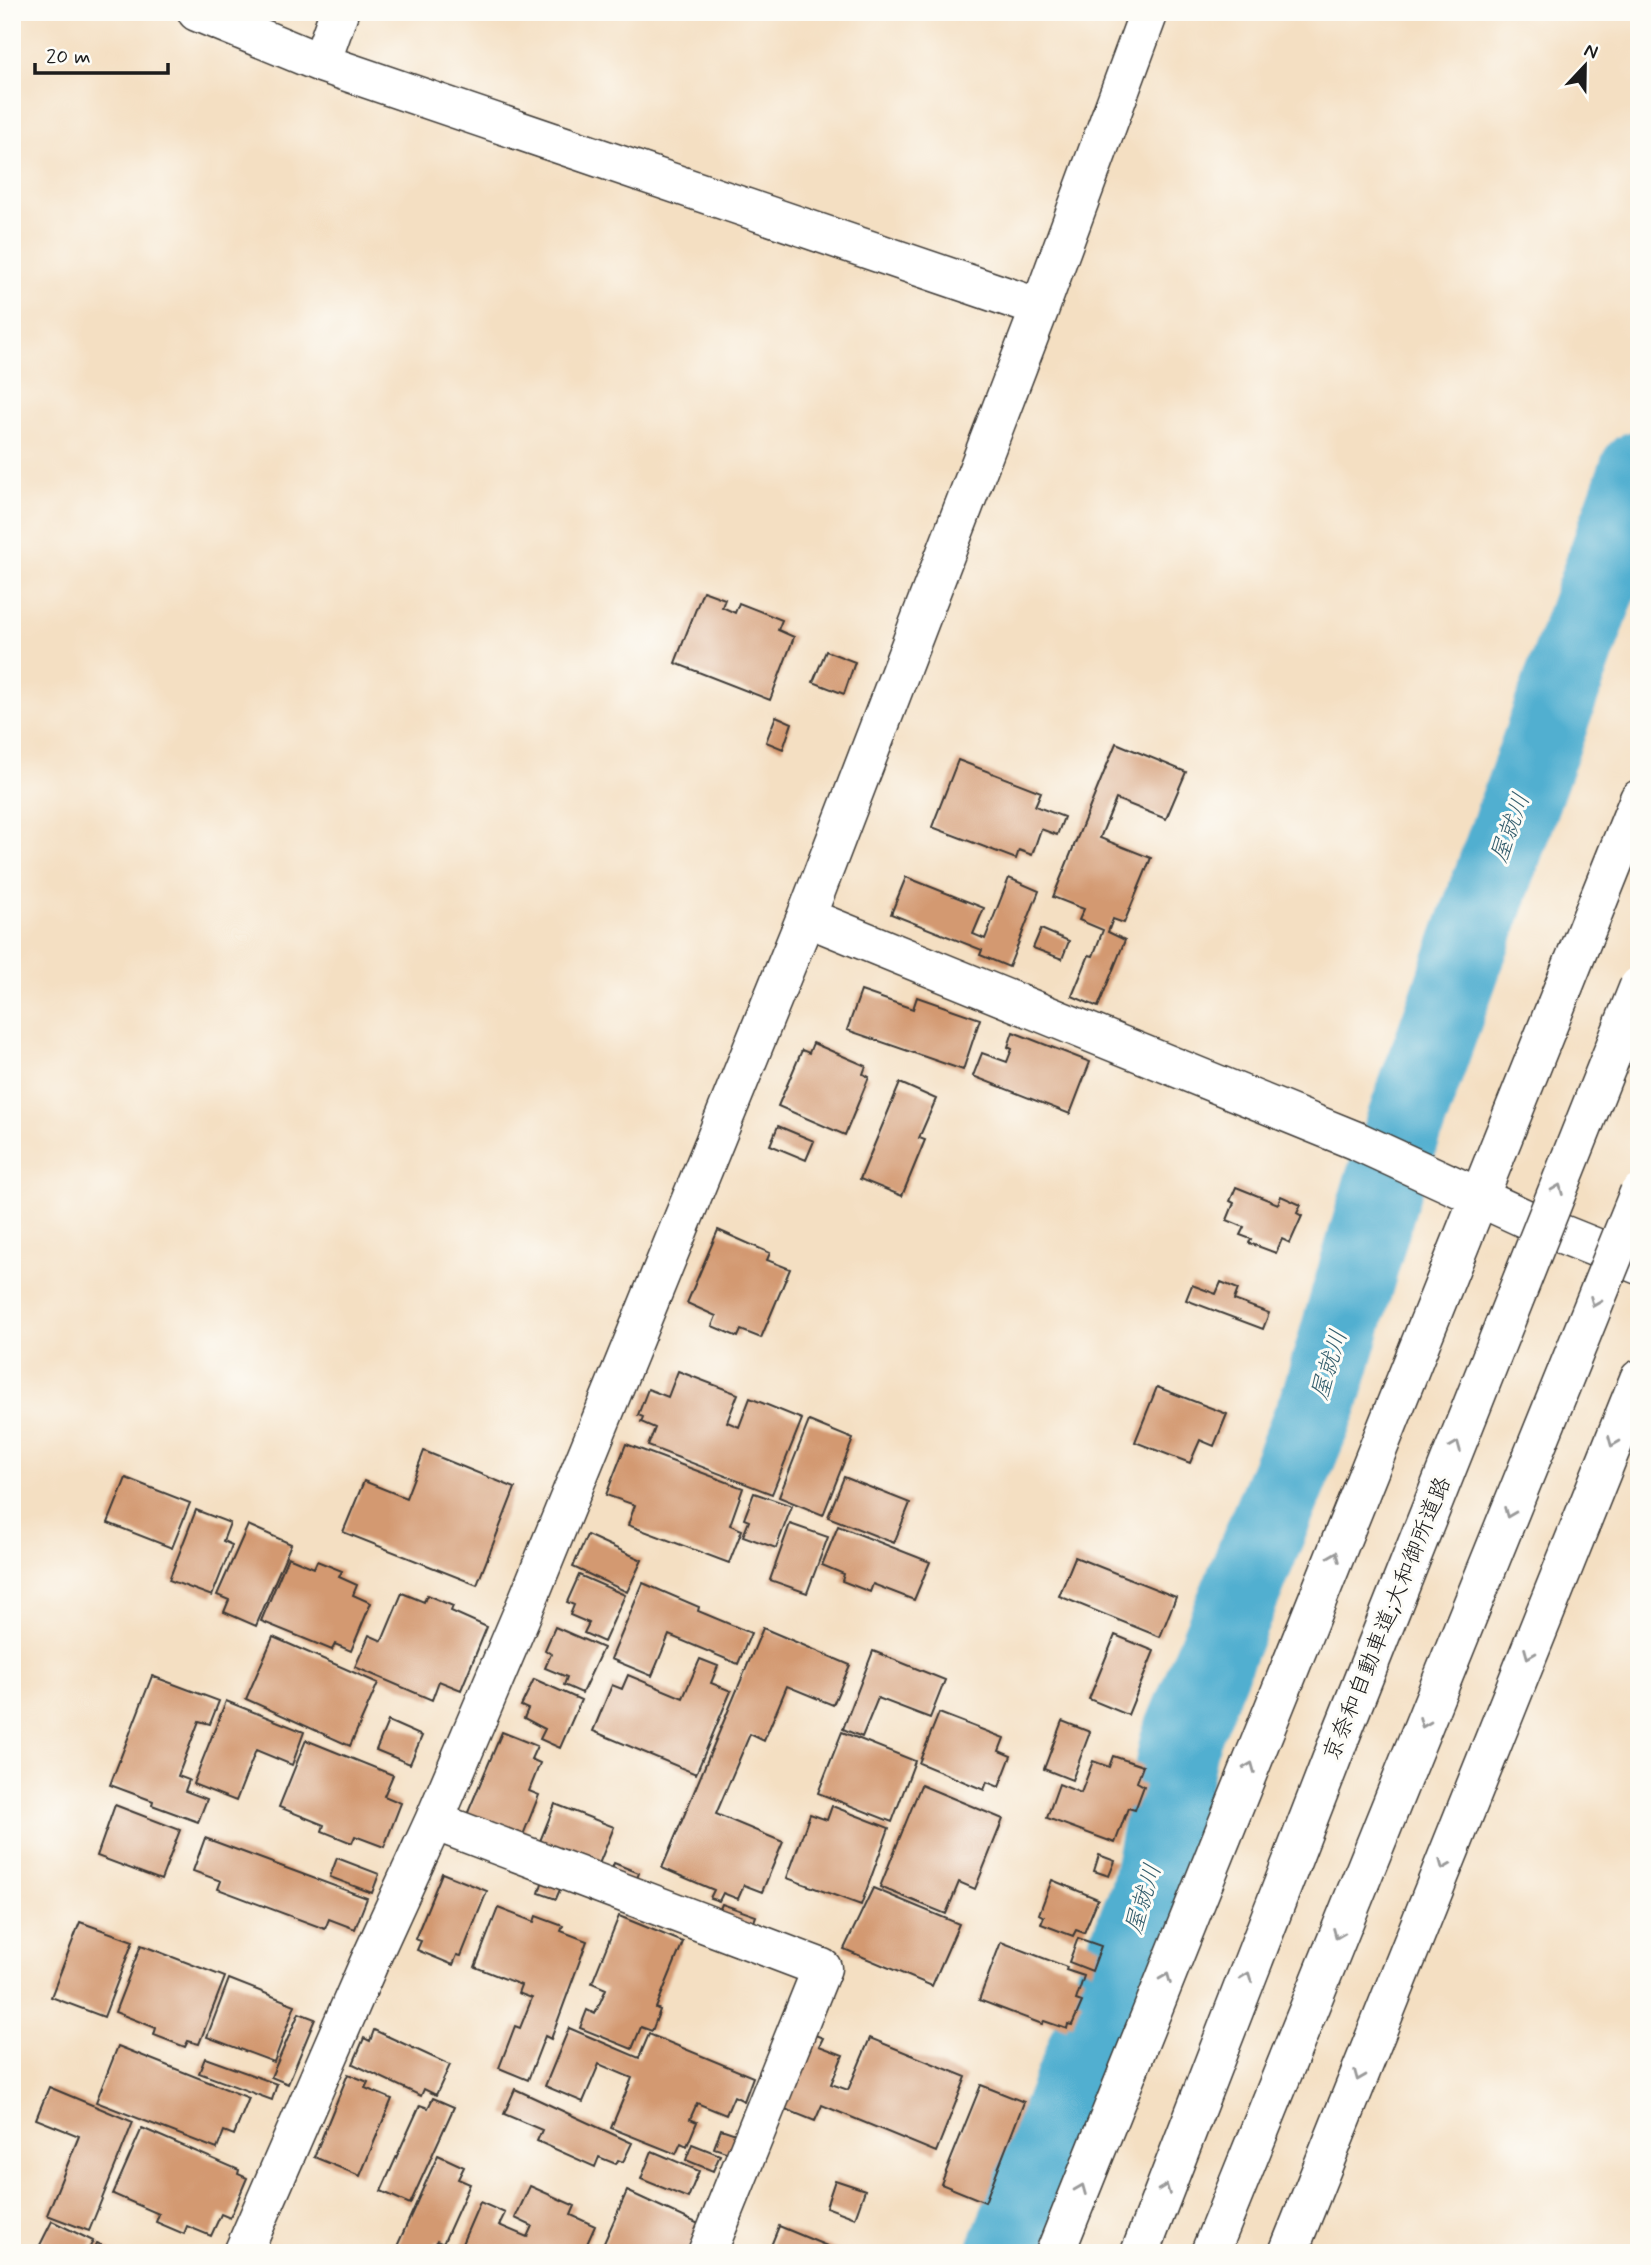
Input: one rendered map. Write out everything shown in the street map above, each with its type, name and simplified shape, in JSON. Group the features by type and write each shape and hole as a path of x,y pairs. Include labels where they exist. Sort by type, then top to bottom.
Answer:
{"main road":[{"path":"197,12 321,63 1041,308"},
{"path":"321,63 339,12"},
{"path":"243,2253 434,1821 522,1614 806,916 1041,308 1149,12"},
{"path":"1055,2253 1639,799"},
{"path":"806,916 1359,1142 1537,1224 1639,1265"},
{"name":"京奈和自動車道;大和御所道路","path":"1140,2253 1339,1740 1639,986"},
{"path":"1210,2253 1639,1193"},
{"path":"1288,2253 1639,1379"},
{"path":"434,1821 822,1968 707,2253"}],"building":[{"path":"703,591 725,599 722,607 735,613 739,603 782,620 778,630 794,637 770,700 675,663"},
{"path":"826,651 855,662 844,694 813,682"},
{"path":"776,716 792,723 783,749 766,742"},
{"path":"1116,743 1186,772 1166,819 1116,799 1100,838 1151,858 1124,923 1113,919 1108,932 1125,940 1098,1007 1072,996 1103,930 1079,920 1084,909 1053,897"},
{"path":"958,760 1041,792 1035,806 1064,817 1057,835 1041,829 1032,855 1019,850 1016,859 932,827"},
{"path":"906,877 984,908 973,934 985,939 1009,878 1039,891 1009,967 980,955 982,950 891,914"},
{"path":"1041,929 1069,941 1062,959 1033,948"},
{"path":"861,991 913,1009 917,997 980,1019 963,1070 847,1030"},
{"path":"1013,1032 1090,1062 1070,1114 973,1076 982,1053 1007,1062 1012,1049 1008,1047"},
{"path":"813,1043 866,1066 863,1074 869,1077 845,1135 778,1106 802,1050 809,1053"},
{"path":"900,1083 936,1099 919,1138 925,1140 902,1196 860,1179"},
{"path":"778,1126 814,1141 806,1160 770,1145"},
{"path":"1236,1187 1278,1204 1281,1196 1301,1205 1297,1213 1302,1216 1290,1243 1282,1239 1276,1253 1249,1243 1251,1239 1240,1235 1244,1227 1227,1220 1234,1203 1230,1201"},
{"path":"718,1230 770,1253 767,1260 790,1269 761,1338 741,1330 738,1337 712,1326 716,1316 687,1303"},
{"path":"1221,1282 1238,1289 1234,1300 1269,1313 1263,1329 1186,1300 1192,1285 1216,1294"},
{"path":"678,1371 738,1394 727,1422 739,1427 750,1398 802,1419 772,1494 648,1446 655,1428 641,1422 643,1417 638,1415 648,1389 668,1397"},
{"path":"1157,1387 1227,1414 1214,1446 1200,1440 1190,1463 1135,1442"},
{"path":"809,1421 853,1439 823,1515 779,1497"},
{"path":"626,1444 743,1488 730,1525 742,1530 729,1563 628,1525 635,1505 606,1495"},
{"path":"424,1451 515,1488 477,1585 343,1532 364,1481 406,1498"},
{"path":"844,1477 910,1503 894,1543 828,1517"},
{"path":"126,1478 190,1503 172,1548 108,1523"},
{"path":"754,1493 792,1506 776,1548 743,1536 749,1521 744,1519"},
{"path":"196,1510 230,1523 223,1541 232,1545 212,1596 169,1580"},
{"path":"790,1524 828,1537 807,1593 770,1580"},
{"path":"248,1525 291,1544 256,1626 224,1612 229,1600 217,1595"},
{"path":"838,1526 930,1562 914,1600 873,1584 870,1592 842,1581 844,1574 822,1565"},
{"path":"587,1535 642,1560 627,1592 573,1567"},
{"path":"288,1557 314,1568 317,1561 342,1571 339,1577 357,1585 353,1595 371,1603 351,1651 335,1644 332,1650 261,1621"},
{"path":"1075,1557 1176,1597 1160,1637 1059,1596"},
{"path":"579,1575 625,1595 604,1642 584,1633 589,1623 570,1615 574,1605 567,1602"},
{"path":"643,1583 699,1607 698,1611 751,1633 738,1664 669,1635 652,1676 611,1659"},
{"path":"402,1593 424,1602 427,1595 453,1606 451,1611 487,1627 461,1690 439,1681 432,1700 355,1667 369,1635 382,1641"},
{"path":"555,1627 603,1648 582,1693 564,1685 567,1677 545,1668 551,1654 545,1650"},
{"path":"763,1628 850,1665 833,1705 787,1686 764,1741 750,1734 716,1814 783,1842 762,1892 744,1885 738,1899 723,1893 719,1901 710,1898 714,1890 662,1868"},
{"path":"1115,1635 1154,1651 1128,1715 1089,1699"},
{"path":"273,1637 378,1683 350,1746 246,1699"},
{"path":"873,1651 945,1680 930,1718 878,1698 862,1737 843,1729"},
{"path":"700,1659 718,1666 711,1683 731,1691 696,1774 593,1731 612,1685 622,1689 628,1675 683,1698"},
{"path":"152,1676 219,1701 210,1724 199,1721 178,1776 189,1780 185,1791 207,1799 198,1822 152,1805 153,1801 110,1785"},
{"path":"534,1679 581,1700 560,1748 540,1739 545,1729 524,1718 528,1709 521,1706"},
{"path":"226,1701 304,1732 292,1765 256,1750 236,1801 193,1784"},
{"path":"939,1713 1004,1738 999,1751 1011,1756 999,1787 987,1782 984,1790 919,1763"},
{"path":"388,1721 422,1736 410,1764 376,1750"},
{"path":"1062,1721 1090,1732 1072,1780 1044,1769"},
{"path":"502,1732 537,1746 531,1759 540,1763 529,1791 539,1795 521,1840 466,1817"},
{"path":"842,1732 915,1761 892,1822 818,1793"},
{"path":"306,1740 393,1775 384,1796 401,1803 384,1847 355,1836 352,1843 322,1831 324,1825 279,1807"},
{"path":"1113,1756 1143,1766 1137,1782 1144,1786 1135,1810 1128,1808 1115,1843 1047,1818 1059,1784 1081,1793 1093,1761 1109,1767"},
{"path":"921,1785 1003,1819 975,1889 959,1882 946,1914 880,1887"},
{"path":"555,1804 614,1827 597,1869 538,1846"},
{"path":"115,1805 180,1830 161,1880 97,1856"},
{"path":"832,1806 889,1828 861,1905 787,1878 810,1814 827,1820"},
{"path":"205,1838 367,1898 355,1929 329,1919 325,1929 218,1889 221,1881 193,1871"},
{"path":"1099,1855 1115,1861 1109,1876 1094,1871"},
{"path":"337,1858 379,1874 372,1893 330,1877"},
{"path":"614,1863 639,1873 634,1886 609,1877"},
{"path":"442,1873 487,1891 461,1956 457,1955 453,1965 417,1950 421,1941 415,1939"},
{"path":"543,1880 561,1887 556,1899 539,1893"},
{"path":"1052,1880 1098,1899 1084,1933 1076,1930 1073,1936 1041,1924 1044,1917 1039,1914"},
{"path":"873,1888 959,1924 932,1986 844,1949"},
{"path":"722,1904 756,1916 750,1933 715,1920"},
{"path":"498,1908 534,1922 536,1916 563,1926 561,1931 587,1941 551,2039 545,2036 528,2080 499,2068 515,2026 520,2028 532,1998 518,1993 521,1985 475,1967"},
{"path":"619,1916 683,1942 656,2008 660,2010 652,2031 641,2027 632,2049 580,2028 587,2010 595,2014 606,1989 592,1983"},
{"path":"80,1922 133,1941 104,2017 51,1997"},
{"path":"1078,1938 1101,1946 1092,1971 1069,1962"},
{"path":"1001,1942 1084,1976 1076,2000 1082,2002 1072,2025 1068,2024 1067,2029 1044,2021 1042,2024 979,2000"},
{"path":"141,1945 225,1977 199,2044 188,2041 185,2047 154,2035 156,2028 115,2012"},
{"path":"229,1979 295,2005 274,2062 207,2037"},
{"path":"299,2013 315,2019 288,2084 271,2077"},
{"path":"569,2028 639,2058 649,2034 753,2077 744,2101 734,2096 726,2115 697,2103 690,2119 697,2122 687,2146 681,2143 676,2154 611,2128 632,2078 599,2064 583,2102 545,2086"},
{"path":"374,2030 450,2065 436,2095 424,2089 421,2096 353,2064 364,2038 370,2041"},
{"path":"810,2033 823,2038 819,2046 843,2055 831,2084 848,2090 870,2038 966,2077 936,2152 822,2105 815,2121 780,2107"},
{"path":"118,2046 249,2098 234,2135 224,2131 217,2149 96,2102"},
{"path":"205,2058 277,2084 272,2100 199,2073"},
{"path":"348,2074 368,2082 365,2088 392,2099 360,2176 314,2157"},
{"path":"981,2085 1024,2102 985,2202 941,2184"},
{"path":"49,2087 133,2122 89,2231 47,2215 79,2136 36,2119"},
{"path":"515,2089 632,2143 623,2162 618,2160 616,2164 599,2157 595,2167 537,2141 542,2130 504,2114"},
{"path":"433,2098 454,2107 410,2204 381,2191 420,2105 428,2108"},
{"path":"142,2128 239,2170 238,2174 247,2178 230,2218 221,2214 211,2236 187,2226 184,2234 156,2222 159,2214 113,2194"},
{"path":"721,2129 742,2136 735,2155 714,2148"},
{"path":"692,2144 720,2155 713,2171 686,2160"},
{"path":"652,2151 699,2171 688,2198 641,2179"},
{"path":"438,2155 464,2167 458,2179 470,2184 443,2244 437,2241 432,2253 394,2253"},
{"path":"835,2180 865,2190 855,2218 826,2207"},
{"path":"530,2186 575,2206 571,2215 595,2226 583,2253 458,2253 480,2202 505,2213 499,2225 527,2237 532,2226 515,2218"},
{"path":"627,2191 701,2225 689,2253 600,2252"},
{"path":"52,2221 93,2241 87,2253 36,2253"},
{"path":"779,2226 844,2253 768,2253"},
{"path":"96,2243 116,2253 92,2253"}],"waterway":[{"name":"屋就川","path":"1006,2253 1149,1895 1179,1743 1321,1397 1382,1188 1639,470"}]}
